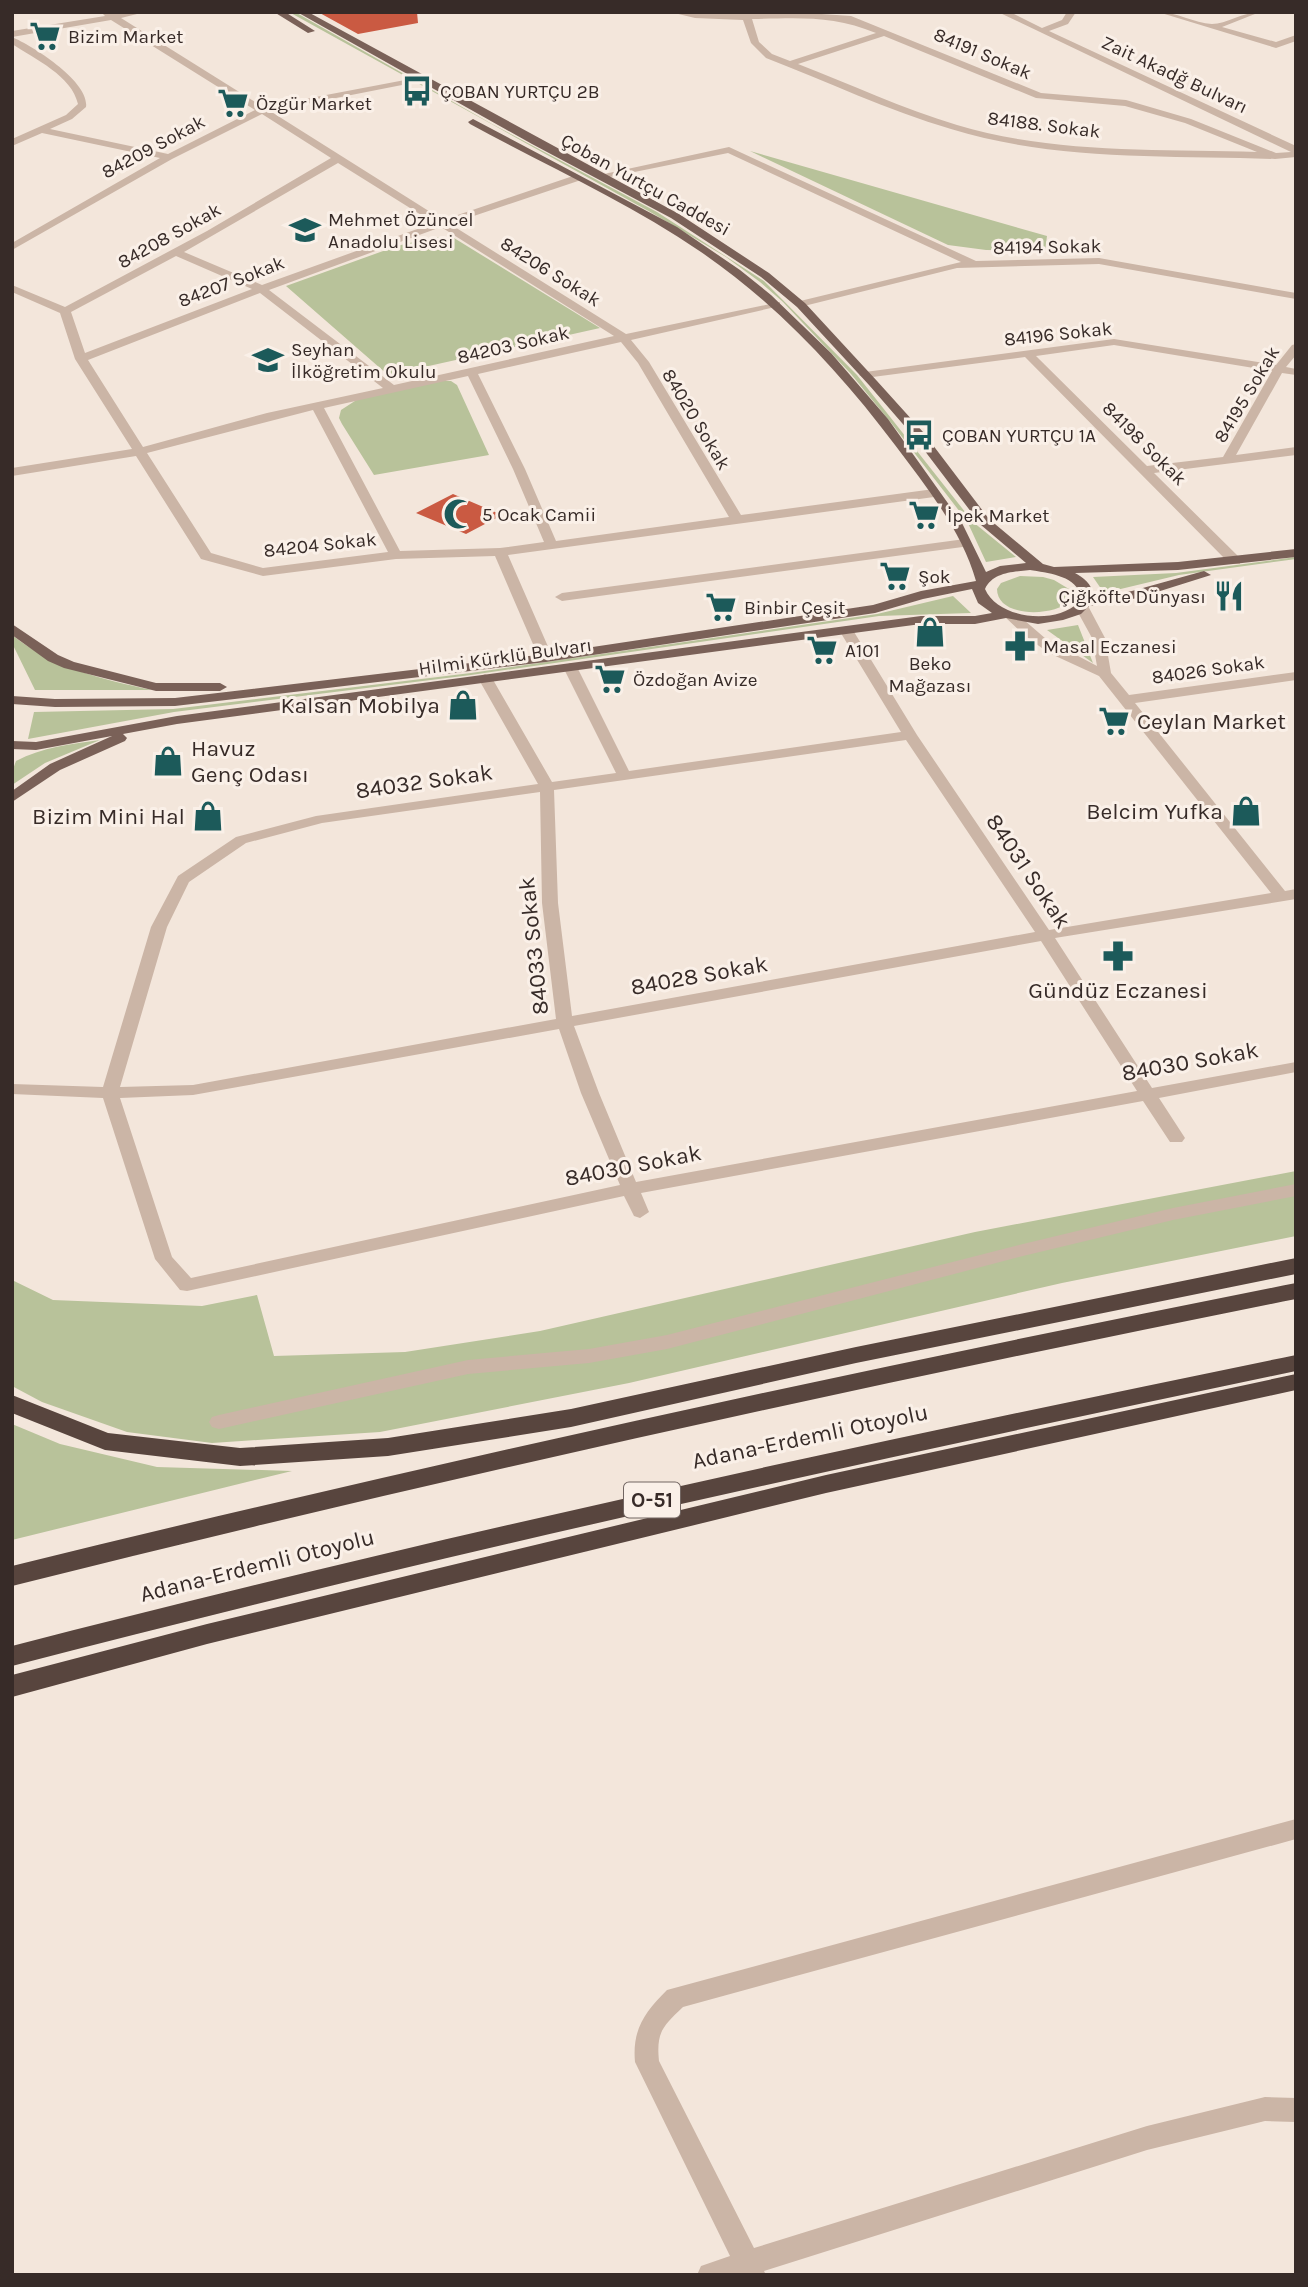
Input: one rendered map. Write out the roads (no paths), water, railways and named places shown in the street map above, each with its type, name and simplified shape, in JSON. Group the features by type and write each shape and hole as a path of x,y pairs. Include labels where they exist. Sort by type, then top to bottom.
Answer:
{"highway":[{"path":"12,1403 106,1441 240,1457 388,1447 571,1418 856,1355 1296,1266"},
{"name":"Adana-Erdemli Otoyolu","path":"12,1576 632,1431 1031,1343 1296,1291"},
{"name":"Adana-Erdemli Otoyolu","path":"12,1656 206,1605 777,1471 1296,1363"},
{"path":"12,1686 207,1634 826,1483 1296,1382"}],"main road":[{"path":"278,12 407,85"},
{"name":"Çoban Yurtçu Caddesi","path":"302,12 470,107 676,216 729,250 800,304 919,435 985,522 1044,568"},
{"name":"Çoban Yurtçu Caddesi","path":"463,117 645,213 735,270 776,304 850,382 934,493 958,526 981,582 978,592 981,601 1007,616"},
{"path":"1044,568 1135,570 1235,561 1296,552"},
{"path":"1044,568 1078,581 1086,590 1083,605 1133,595 1191,577 1296,562"},
{"name":"Hilmi Kürklü Bulvarı","path":"12,700 55,703 175,702 546,658 875,609 921,595 981,582 997,571 1012,567 1044,568"},
{"name":"Hilmi Kürklü Bulvarı","path":"12,745 36,746 177,720 921,620 975,620 1007,616 1055,619 1070,614 1083,605"},
{"path":"12,628 53,658 69,665 156,687 300,687"},
{"path":"12,798 55,767 115,740 177,720"}],"street":[{"path":"12,34 110,15 141,12"},
{"name":"84191 Sokak","path":"674,12 830,15 851,19 1039,96 1126,103 1188,121 1275,156"},
{"name":"Zait Akadğ Bulvarı","path":"1002,12 1296,152"},
{"path":"1041,31 1065,22 1072,12"},
{"path":"1162,12 1276,45 1296,38"},
{"path":"1213,27 1256,12"},
{"name":"84188. Sokak","path":"746,14 755,43 760,50 789,64 953,127 1017,142 1275,156 1296,152"},
{"name":"84206 Sokak","path":"110,15 623,337"},
{"path":"789,64 887,32"},
{"path":"12,40 75,84 83,96 83,105 69,117 12,143"},
{"name":"84209 Sokak","path":"12,247 169,157 264,110 407,85"},
{"path":"41,130 169,157"},
{"path":"600,176 729,150 974,265"},
{"name":"84208 Sokak","path":"65,311 175,252 339,158"},
{"name":"84207 Sokak","path":"81,359 260,288 577,178"},
{"path":"175,252 260,288 392,389"},
{"name":"84194 Sokak","path":"800,304 957,265 1098,261 1296,296"},
{"path":"12,288 65,311 81,359 138,452"},
{"name":"84203 Sokak","path":"12,472 138,452 317,406 776,304"},
{"name":"84020 Sokak","path":"623,337 643,362 738,522"},
{"name":"84196 Sokak","path":"865,374 1114,342 1296,372"},
{"name":"84195 Sokak","path":"1158,469 1227,460 1279,369 1296,347"},
{"name":"84198 Sokak","path":"1027,354 1235,561"},
{"path":"471,371 519,469 552,546"},
{"path":"317,406 396,555"},
{"path":"1145,470 1296,451"},
{"name":"84204 Sokak","path":"138,452 206,556 263,572 396,555 500,552 552,546 934,493"},
{"path":"562,597 965,543"},
{"path":"500,552 546,658"},
{"path":"1083,605 1093,618 1105,661 1104,673"},
{"path":"1007,616 1021,628 1083,667 1104,673 1289,895"},
{"name":"84031 Sokak","path":"846,630 910,735 1045,935 1175,1138"},
{"path":"570,667 624,775"},
{"name":"84026 Sokak","path":"1125,701 1296,676"},
{"name":"84033 Sokak","path":"485,678 547,786 550,903 565,1023 590,1093 640,1212"},
{"name":"84032 Sokak","path":"110,1093 159,928 183,879 241,840 321,819 910,735"},
{"name":"84028 Sokak","path":"12,1089 110,1093 192,1090 1045,935 1289,895"},
{"name":"84030 Sokak","path":"110,1093 164,1259 187,1285 631,1189 1296,1067"},
{"path":"219,1422 468,1367 589,1356 667,1342 1048,1244 1173,1214 1296,1190"},
{"path":"749,2269 647,2062 644,2039 655,2018 676,1998 1289,1834"},
{"path":"710,2275 749,2269 1147,2138 1265,2109 1296,2110"}],"place":[{"name":"Bizim Market","path":"45,36"},
{"name":"ÇOBAN YURTÇU 2B","path":"417,91"},
{"name":"Özgür Market","path":"233,103"},
{"name":"Mehmet Özüncel Anadolu Lisesi","path":"305,230"},
{"name":"Seyhan İlköğretim Okulu","path":"268,360"},
{"name":"ÇOBAN YURTÇU 1A","path":"919,435"},
{"name":"5 Ocak Camii","path":"459,514"},
{"name":"İpek Market","path":"924,515"},
{"name":"Şok","path":"895,576"},
{"name":"Çiğköfte Dünyası","path":"1229,596"},
{"name":"Binbir Çeşit","path":"721,607"},
{"name":"Beko Mağazası","path":"930,632"},
{"name":"Masal Eczanesi","path":"1020,646"},
{"name":"A101","path":"822,650"},
{"name":"Özdoğan Avize","path":"610,679"},
{"name":"Kalsan Mobilya","path":"463,705"},
{"name":"Ceylan Market","path":"1114,721"},
{"name":"Havuz Genç Odası","path":"168,761"},
{"name":"Belcim Yufka","path":"1246,811"},
{"name":"Bizim Mini Hal","path":"208,816"},
{"name":"Gündüz Eczanesi","path":"1118,956"}]}
